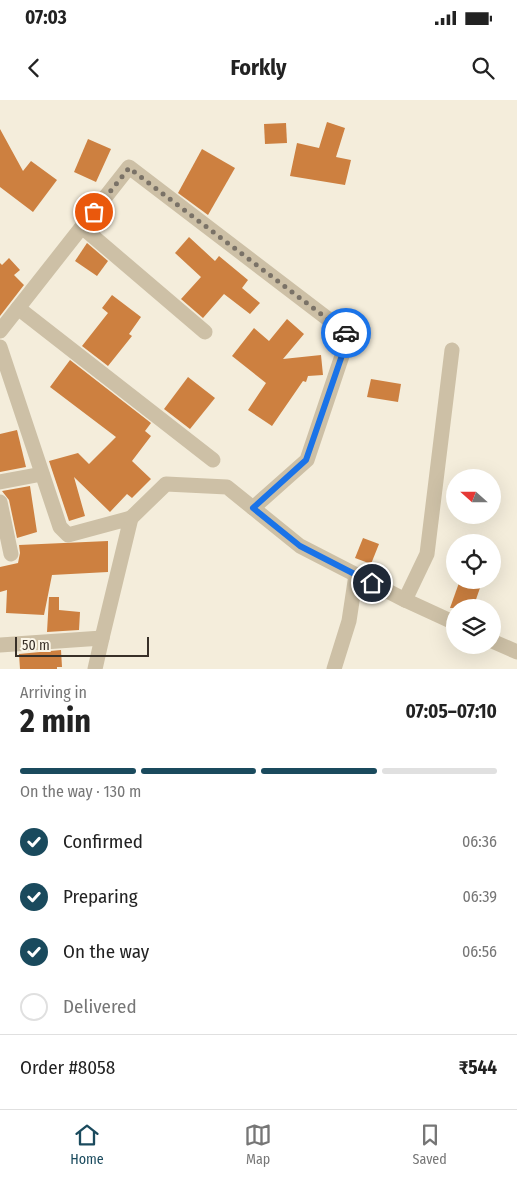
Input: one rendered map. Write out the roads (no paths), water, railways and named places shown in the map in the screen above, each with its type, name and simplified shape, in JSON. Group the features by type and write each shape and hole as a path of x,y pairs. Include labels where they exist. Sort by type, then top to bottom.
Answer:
{"street":[{"path":"0,331 129,168 349,335 306,460 253,508"},
{"path":"82,227 205,332"},
{"path":"18,308 213,460"},
{"path":"0,347 5,382 42,474 60,527 68,535 132,518 166,484 227,487 300,546 446,620"},
{"path":"406,600 427,554 452,350"},
{"path":"0,482 42,474"},
{"path":"0,502 11,554"},
{"path":"95,669 132,518"},
{"path":"334,669 349,621 356,575"},
{"path":"0,645 102,638"},
{"path":"501,645 517,652"}]}
